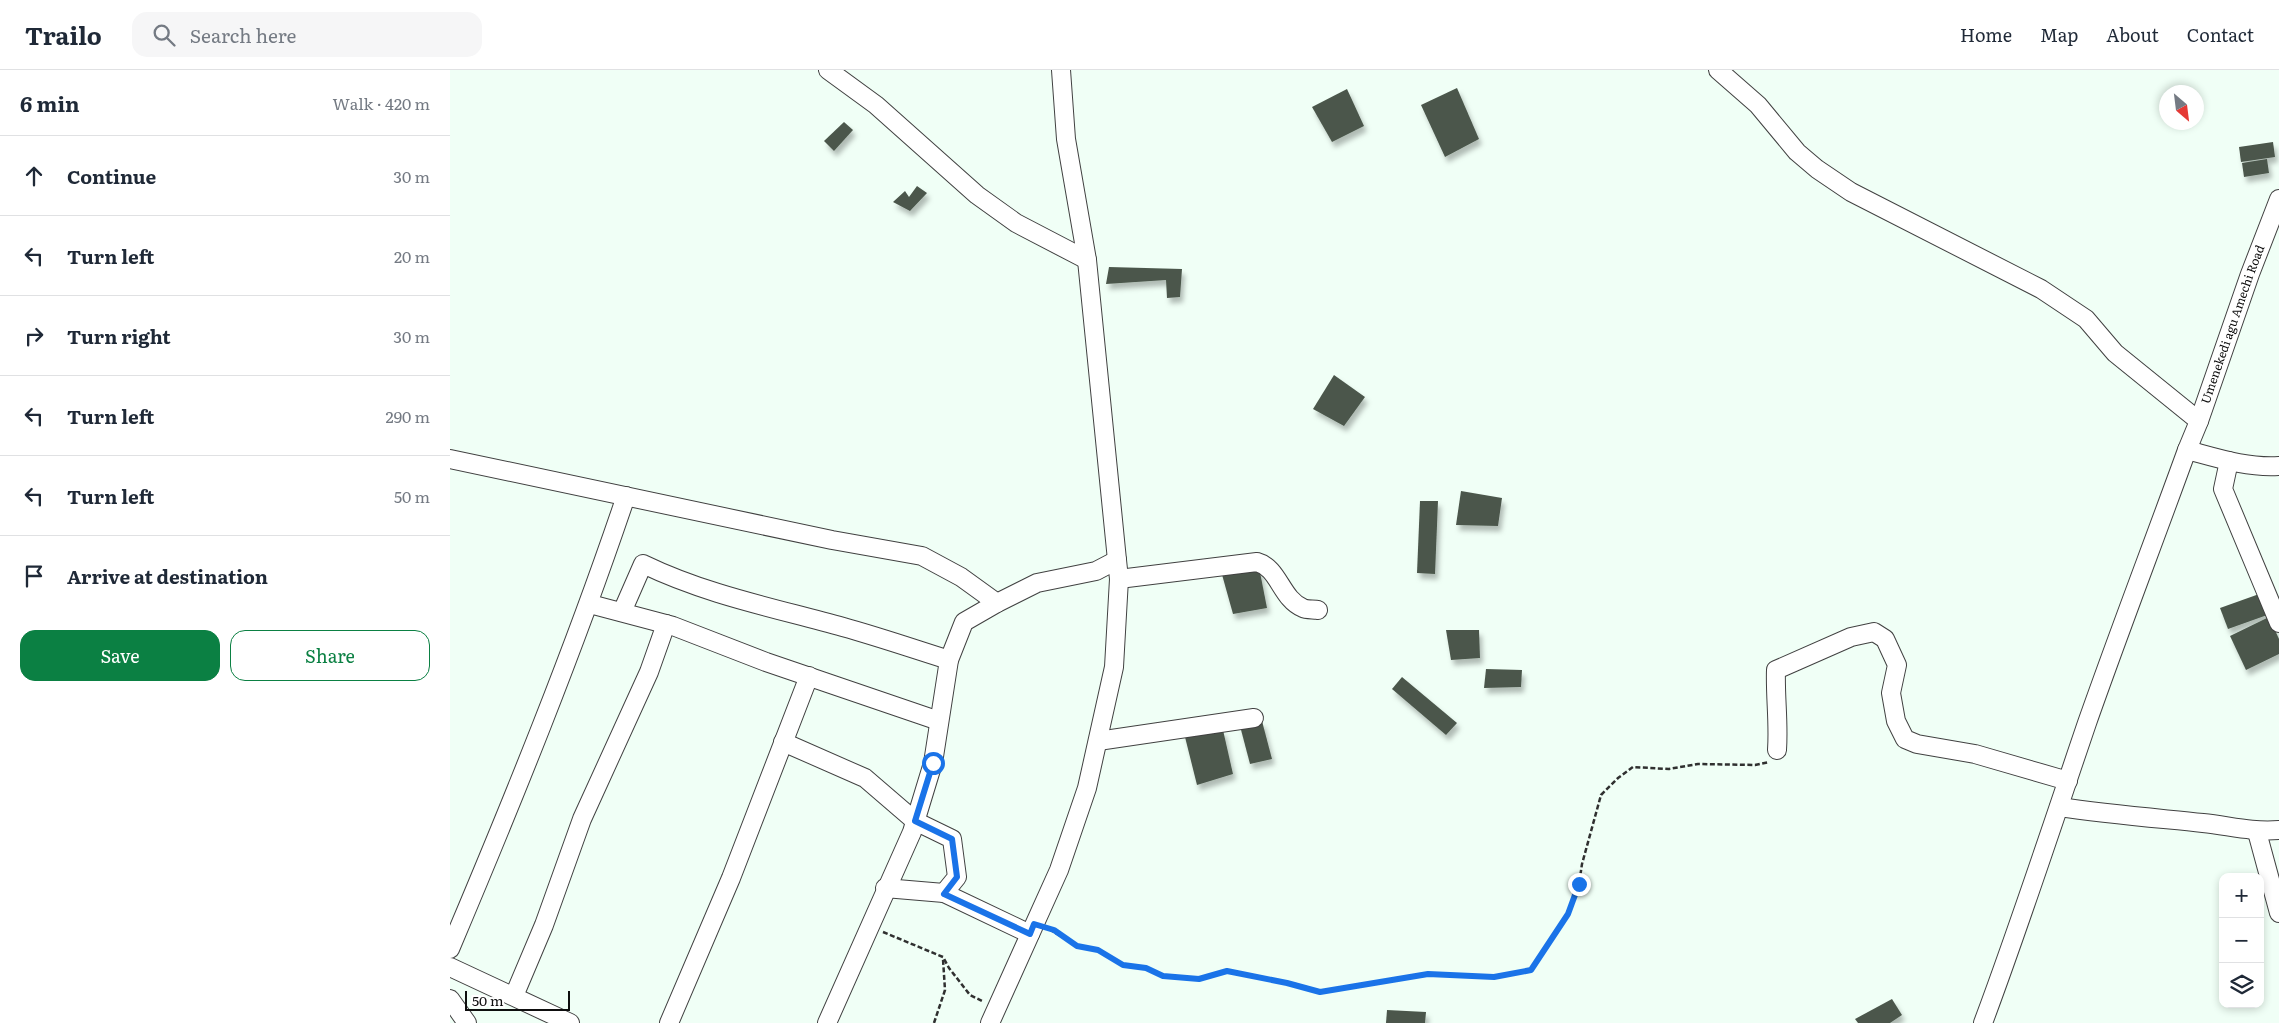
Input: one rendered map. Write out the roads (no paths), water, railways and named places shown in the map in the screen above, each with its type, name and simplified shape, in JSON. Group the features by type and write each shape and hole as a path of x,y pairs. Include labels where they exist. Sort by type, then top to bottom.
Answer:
{"street":[{"path":"828,70 876,105 977,195 1016,223 1087,260"},
{"path":"993,1016 1059,870 1087,788 1114,667 1119,579 1087,260 1066,139 1061,70"},
{"path":"1718,70 1758,105 1797,152 1817,169 1851,192 2041,289 2086,319 2115,353 2199,421"},
{"name":"Umenekedi agu Amechi Road","path":"1984,1023 2025,910 2059,806 2199,421 2250,274 2279,200"},
{"path":"2187,450 2262,467 2279,466"},
{"path":"450,459 832,540 922,556 961,578 997,603"},
{"path":"2229,461 2223,489 2279,623"},
{"path":"450,949 526,768 590,604 626,496"},
{"path":"827,1023 915,821 933,763 949,660 964,622 1037,583 1096,570 1117,560"},
{"path":"1119,579 1257,562 1267,564 1292,600 1303,608 1318,610"},
{"path":"622,612 643,564 676,580 760,607 843,627 949,660"},
{"path":"590,604 666,624 939,721"},
{"path":"514,996 544,925 582,819 642,690 666,624"},
{"path":"1777,750 1776,670 1851,637 1874,632 1884,639 1897,664 1891,693 1896,721 1905,739 1916,744 1975,754 2068,781"},
{"path":"668,1023 731,878 809,676"},
{"path":"1098,740 1254,718"},
{"path":"783,742 865,778 915,821 952,839 957,877 944,894"},
{"path":"2059,806 2099,813 2206,823 2257,832 2279,830"},
{"path":"2257,832 2279,913"},
{"path":"885,888 944,894 1032,929"},
{"path":"450,967 570,1023"},
{"path":"450,999 467,1023"}]}
